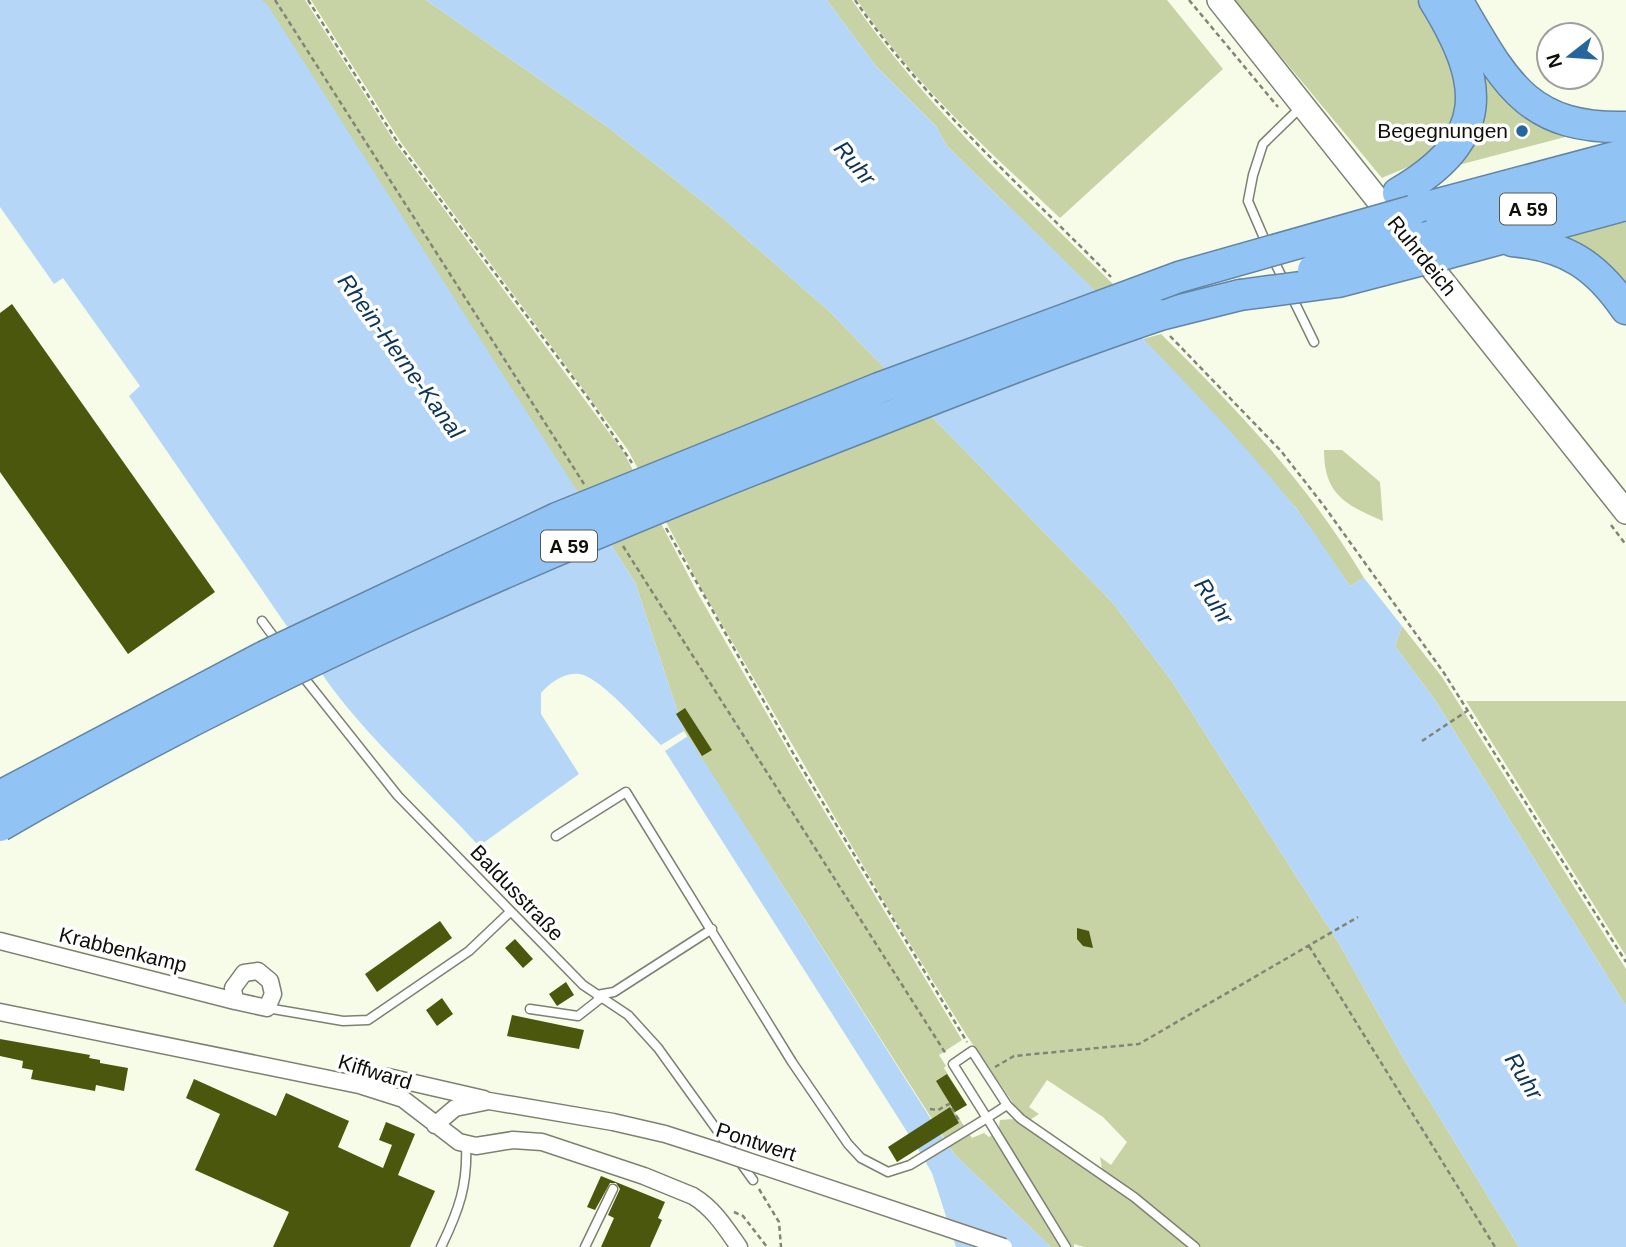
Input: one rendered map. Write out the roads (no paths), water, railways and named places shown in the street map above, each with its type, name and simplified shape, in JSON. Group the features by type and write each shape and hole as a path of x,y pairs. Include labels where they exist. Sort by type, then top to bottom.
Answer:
{"highway":[{"path":"1405,202 1446,161 1464,132 1470,114 1472,95 1467,60 1434,0"},
{"path":"1457,0 1502,74 1530,103 1571,124 1626,128"},
{"path":"1484,190 1626,128"},
{"name":"A 59","path":"0,796 265,656 557,518 879,388 1179,278 1272,250 1405,202 1484,190 1626,153"},
{"name":"A 59","path":"0,825 276,680 374,632 571,545 1033,360 1160,315 1240,295 1338,282 1438,245 1626,183"},
{"path":"1501,240 1626,205"},
{"path":"1438,245 1501,240 1534,243 1574,257 1603,278 1626,309"}],"main road":[{"name":"Ruhrdeich","path":"1219,0 1295,112 1626,512"}],"street":[{"name":"Krabbenkamp","path":"0,941 267,1008"},
{"path":"235,1001 233,988 238,977 258,971 264,974 273,987 267,1008"},
{"name":"Kiffward","path":"0,1012 359,1085 403,1099 445,1134 476,1146 527,1140 542,1142 675,1187 707,1205 739,1247"},
{"name":"Pontwert","path":"359,1085 388,1077 440,1087 489,1101 613,1122 665,1134 1004,1247"},
{"name":"Pontwert","path":"435,1125 455,1108 489,1101"}],"lane":[{"path":"1295,112 1263,144 1248,201 1314,342"},
{"path":"262,621 285,653"},
{"name":"Baldusstraße","path":"293,664 398,796 583,985 628,1016 659,1048 753,1180"},
{"path":"556,835 626,792 792,1062 861,1158 888,1172 919,1160 1007,1105"},
{"path":"267,1008 343,1021 368,1020 469,951 510,912"},
{"path":"530,1009 578,1016 599,997 614,992 712,929"},
{"path":"1066,1247 953,1063 972,1051 1007,1105 1021,1119 1134,1197 1195,1247"},
{"path":"440,1247 457,1214 466,1183 466,1143"},
{"path":"585,1247 614,1189"}],"water":[{"name":"Rhein-Herne-Kanal","path":"0,0 261,0 267,4 635,582 684,731 661,745 622,704 588,677 573,674 558,679 541,693 541,714 579,774 479,846 378,742 311,658 294,626 289,628 286,625 129,396 140,386 63,278 54,284 0,207"},
{"name":"Ruhr","path":"426,0 827,0 875,65 936,126 947,146 1170,366 1255,459 1295,507 1350,586 1364,578 1402,626 1395,646 1435,700 1626,1006 1626,1247 1519,1247 1405,1061 1338,942 1171,680 1112,602 829,311 711,208 609,128"},
{"path":"688,736 934,1124 911,1138 665,751"},
{"path":"938,1130 955,1155 1051,1247 956,1247 932,1173 915,1144"}],"place":[{"name":"Begegnungen","path":"1522,131"}]}
